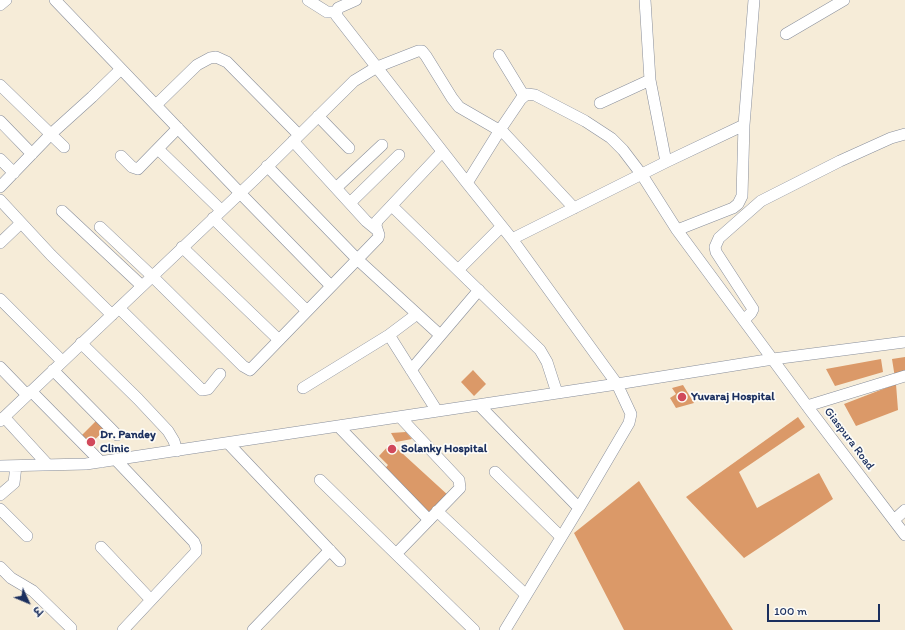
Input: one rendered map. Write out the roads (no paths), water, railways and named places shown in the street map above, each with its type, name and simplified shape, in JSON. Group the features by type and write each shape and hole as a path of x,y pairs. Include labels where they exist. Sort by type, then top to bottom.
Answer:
{"street":[{"path":"0,5 6,0"},
{"path":"55,0 331,286"},
{"path":"308,0 327,12 336,12"},
{"path":"336,12 342,5 356,0"},
{"path":"645,0 650,80 666,162"},
{"path":"677,230 733,208 740,201 742,196 744,125 754,0"},
{"path":"786,34 844,0"},
{"path":"336,12 339,18 442,152 512,240 617,384 630,410 630,419 579,508 505,630"},
{"path":"48,465 2,419 240,193 358,78 377,67 418,51 422,51 459,107 500,130 574,208"},
{"path":"467,183 500,130 524,96 499,55"},
{"path":"156,105 198,65 210,58 216,57 227,62 296,138 336,188 377,230"},
{"path":"0,187 51,134 121,69"},
{"path":"600,103 650,80"},
{"path":"0,85 64,147"},
{"name":"Giaspura Road","path":"524,96 527,94 535,95 600,130 618,144 642,175 677,230 807,406 905,535"},
{"path":"318,116 349,148"},
{"path":"0,121 32,154"},
{"path":"512,240 666,162 744,125"},
{"path":"121,156 136,169 139,168 178,128"},
{"path":"744,320 753,309 716,252 715,247 719,238 761,201 840,161 891,138 905,134"},
{"path":"336,188 382,146"},
{"path":"158,149 221,210"},
{"path":"100,227 248,370 252,368 378,238 379,235 376,226 378,221 442,152"},
{"path":"350,203 399,155"},
{"path":"0,160 14,173"},
{"path":"267,166 357,259 440,335"},
{"path":"0,200 51,255 116,311 202,390 208,390 220,374"},
{"path":"392,206 540,350 547,362 557,393"},
{"path":"62,211 142,286"},
{"path":"213,218 308,311"},
{"path":"0,242 21,223"},
{"path":"458,270 501,227"},
{"path":"182,248 279,340"},
{"path":"411,370 479,290"},
{"path":"0,299 62,361"},
{"path":"303,388 389,335 417,314"},
{"path":"389,335 436,411"},
{"path":"0,466 86,464 116,460 773,359 905,342"},
{"path":"81,343 168,431 174,441 177,451"},
{"path":"0,367 101,462"},
{"path":"53,370 117,435"},
{"path":"807,406 905,376"},
{"path":"479,405 579,508"},
{"path":"396,554 460,488 459,480 400,417"},
{"path":"338,426 433,516 526,595"},
{"path":"228,443 340,561"},
{"path":"116,460 194,542 196,547 196,552 123,630"},
{"path":"0,495 14,483 16,466"},
{"path":"495,472 561,538"},
{"path":"320,480 474,630"},
{"path":"0,509 27,536"},
{"path":"894,520 905,510"},
{"path":"101,547 152,600"},
{"path":"253,630 330,550"},
{"path":"0,567 11,578 34,591 71,628"}],"place":[{"name":"Yuvaraj Hospital","path":"682,397"},
{"name":"Dr. Pandey Clinic","path":"91,442"},
{"name":"Solanky Hospital","path":"392,449"}]}
